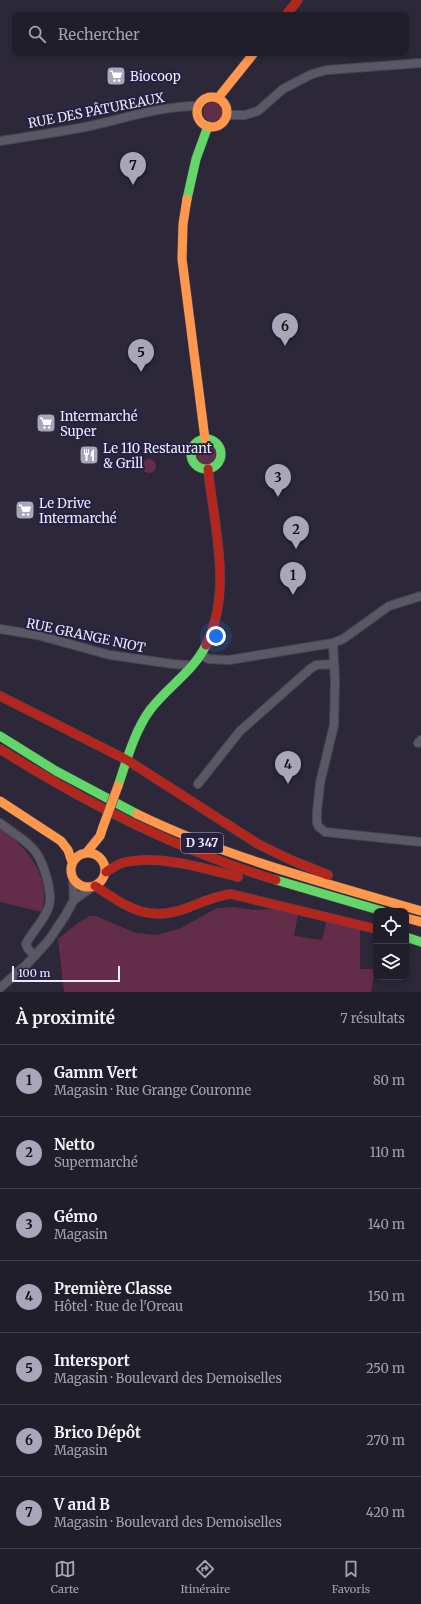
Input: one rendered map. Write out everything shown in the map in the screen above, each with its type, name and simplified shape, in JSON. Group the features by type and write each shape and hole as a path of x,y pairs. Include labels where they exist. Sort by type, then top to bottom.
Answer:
{"main road":[{"path":"288,12 298,0"},
{"path":"218,98 252,56"},
{"path":"211,96 218,98 223,101 226,107 227,115 223,123 219,126 208,126 201,122 198,118 198,106 204,98 211,96"},
{"path":"205,439 182,259 181,232 195,161 208,126"},
{"path":"205,439 210,439 218,445 221,455 217,464 208,469 196,465 192,461 191,455 193,446 200,440 205,439"},
{"path":"112,897 105,876 106,866 100,848 102,832 127,760 140,726 150,710 191,667 200,655 209,640 218,611 220,585 208,469"},
{"path":"0,696 127,760 258,844 291,860 333,877 370,896"},
{"name":"D 347","path":"0,736 51,768 94,792 179,833 262,864 421,911"},
{"name":"D 347","path":"0,749 70,792 120,818 174,843 231,865 315,892 373,908"},
{"path":"0,801 61,841 68,850 72,862 71,874 82,886 94,886 132,910 152,915 165,914 185,909 222,894 231,894 308,911 373,928"},
{"path":"87,852 102,832"},
{"path":"72,862 81,854 87,852 93,852 103,860"},
{"path":"94,886 116,866 126,862 151,861 202,867 246,879 315,892"},
{"path":"409,919 421,922"},
{"path":"409,938 421,942"}],"street":[{"path":"227,115 245,115 258,111 283,89 312,74 340,69 421,63"},
{"name":"RUE DES PÂTUREAUX","path":"0,141 89,126 159,109 181,106 198,106"},
{"path":"200,655 209,659 229,660 332,643 343,639 389,606 421,596"},
{"name":"RUE GRANGE NIOT","path":"0,629 37,635 110,655 187,665 191,667"},
{"path":"332,643 335,688 334,725 318,796 318,828 325,832 421,842"},
{"path":"198,784 231,741 248,723 310,669 316,665 334,664"},
{"path":"0,823 37,852 44,867 50,896 50,904 47,913 26,944 28,949 35,956"},
{"path":"74,879 74,900"},
{"path":"0,988 35,956 59,926 74,900 94,886"}],"shaded area":[{"path":"213,102 220,105 223,112 220,119 213,122 206,119 203,112 206,105"},
{"path":"205,443 209,444 215,450 215,458 209,464 205,465 201,464 195,458 194,454 195,450 201,444"},
{"path":"146,459 152,459 156,463 156,469 152,473 146,473 142,469 142,463"},
{"path":"0,828 20,845 35,864 43,886 44,899 42,912 0,902"},
{"path":"232,907 254,910 274,909 298,914 294,936 322,940 327,918 360,929 360,969 373,969 371,992 64,992 58,939 89,916 96,916 136,933 156,935 179,929 217,908"}],"traffic: fast":[{"path":"187,199 196,159 208,126"},
{"path":"206,439 217,443 221,454 217,465 206,469 195,465 191,454 195,443 206,439"},
{"path":"118,786 131,746 144,719 157,702 195,663 206,645"},
{"path":"0,736 56,771 137,814"},
{"path":"276,880 373,908"},
{"path":"409,938 421,942"}],"traffic: slow":[{"path":"218,98 252,56"},
{"path":"212,97 223,101 227,112 223,123 212,127 201,123 197,112 201,101 212,97"},
{"path":"187,199 183,224 182,259 205,439"},
{"path":"103,827 118,786"},
{"path":"0,801 61,841 68,850 72,862"},
{"path":"137,814 171,830 242,857 313,880 421,911"},
{"path":"87,852 100,836 103,827"},
{"path":"91,853 98,855 103,860 105,870 103,880 98,885 85,887 78,885 73,880 71,867 73,860 78,855 91,853"},
{"path":"409,919 421,922"}],"traffic: jam":[{"path":"288,12 298,0"},
{"path":"206,645 214,624 219,603 220,581 217,535 208,469"},
{"path":"0,696 127,760 258,844 291,860 328,875"},
{"path":"0,749 99,807 134,824 203,855 276,880"},
{"path":"106,872 122,863 151,860 181,863 238,877"},
{"path":"95,886 128,906 149,913 161,914 173,912 203,901 231,894 373,928"}],"place":[{"name":"Biocoop","path":"116,76"},
{"name":"V and B","path":"133,185"},
{"name":"Brico Dépôt","path":"285,346"},
{"name":"Intersport","path":"141,372"},
{"name":"Intermarché Super","path":"46,423"},
{"name":"Le 110 Restaurant & Grill","path":"89,455"},
{"name":"Gémo","path":"278,497"},
{"name":"Le Drive Intermarché","path":"25,510"},
{"name":"Netto","path":"296,549"},
{"name":"Gamm Vert","path":"293,595"},
{"name":"Première Classe","path":"288,784"}]}
